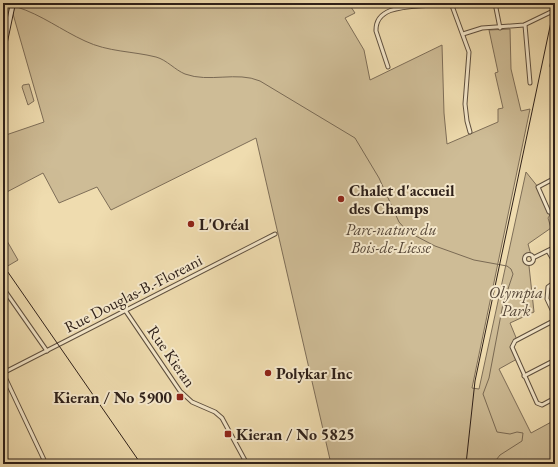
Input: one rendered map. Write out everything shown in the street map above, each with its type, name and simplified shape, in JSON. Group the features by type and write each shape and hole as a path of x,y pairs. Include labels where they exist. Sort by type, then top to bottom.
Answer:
{"street":[{"path":"3,51 13,3"},
{"path":"388,67 376,31 376,26 380,16 395,8 444,3"},
{"path":"451,3 464,34 469,52 465,104 466,121 470,132"},
{"path":"495,3 500,28"},
{"path":"464,34 482,28 500,28 525,25 555,10"},
{"path":"525,25 530,83"},
{"path":"3,38 7,27"},
{"path":"555,48 552,68 555,70"},
{"path":"553,213 548,211 538,186 555,178"},
{"name":"Rue Douglas-B.-Floreani","path":"3,373 275,234"},
{"path":"533,258 555,247"},
{"path":"548,251 555,263"},
{"path":"555,282 548,287 547,294 555,316"},
{"path":"3,288 47,351"},
{"name":"Rue Kieran","path":"125,310 180,391 192,402 215,412 222,418 247,464"},
{"path":"555,320 513,343 512,347 537,403 540,405 555,398"},
{"path":"524,376 555,360"},
{"path":"3,373 46,464"}],"green space":[{"name":"Parc-nature du Bois-de-Liesse","path":"15,3 358,3 351,7 355,13 345,18 364,50 370,80 442,45 444,113 447,144 498,122 498,109 503,108 495,73 498,72 489,30 510,29 511,69 521,111 530,109 472,388 479,389 526,172 538,187 551,213 548,218 551,228 528,244 531,255 526,255 524,260 527,263 532,262 529,266 534,312 510,323 517,340 512,347 517,359 499,369 531,433 555,420 555,464 331,464 256,138 111,210 97,187 59,203 43,173 3,194 3,136 44,122 13,14"},
{"path":"29,84 34,101 28,105 22,87 23,85"},
{"path":"3,234 18,260 6,267 3,262"}],"waterway":[{"path":"17,7 35,14 76,37 94,45 156,57 164,60 185,74 204,77 242,77 260,81 355,138 379,178 399,222 408,232 435,246 474,260 507,266 511,269 513,274 503,304 489,378 483,394 497,432 510,434 517,432 523,433 522,441 500,455 493,464"}],"tram line":[{"path":"466,464 475,381 555,3"},
{"path":"3,265 141,464"}],"place":[{"name":"Chalet d'accueil des Champs","path":"341,199"},
{"name":"L'Oréal","path":"191,224"},
{"name":"Polykar Inc","path":"268,373"},
{"name":"Kieran / No 5900","path":"180,397"},
{"name":"Kieran / No 5825","path":"228,434"}],"park label":[{"name":"Olympia Park","path":"516,301"}]}
